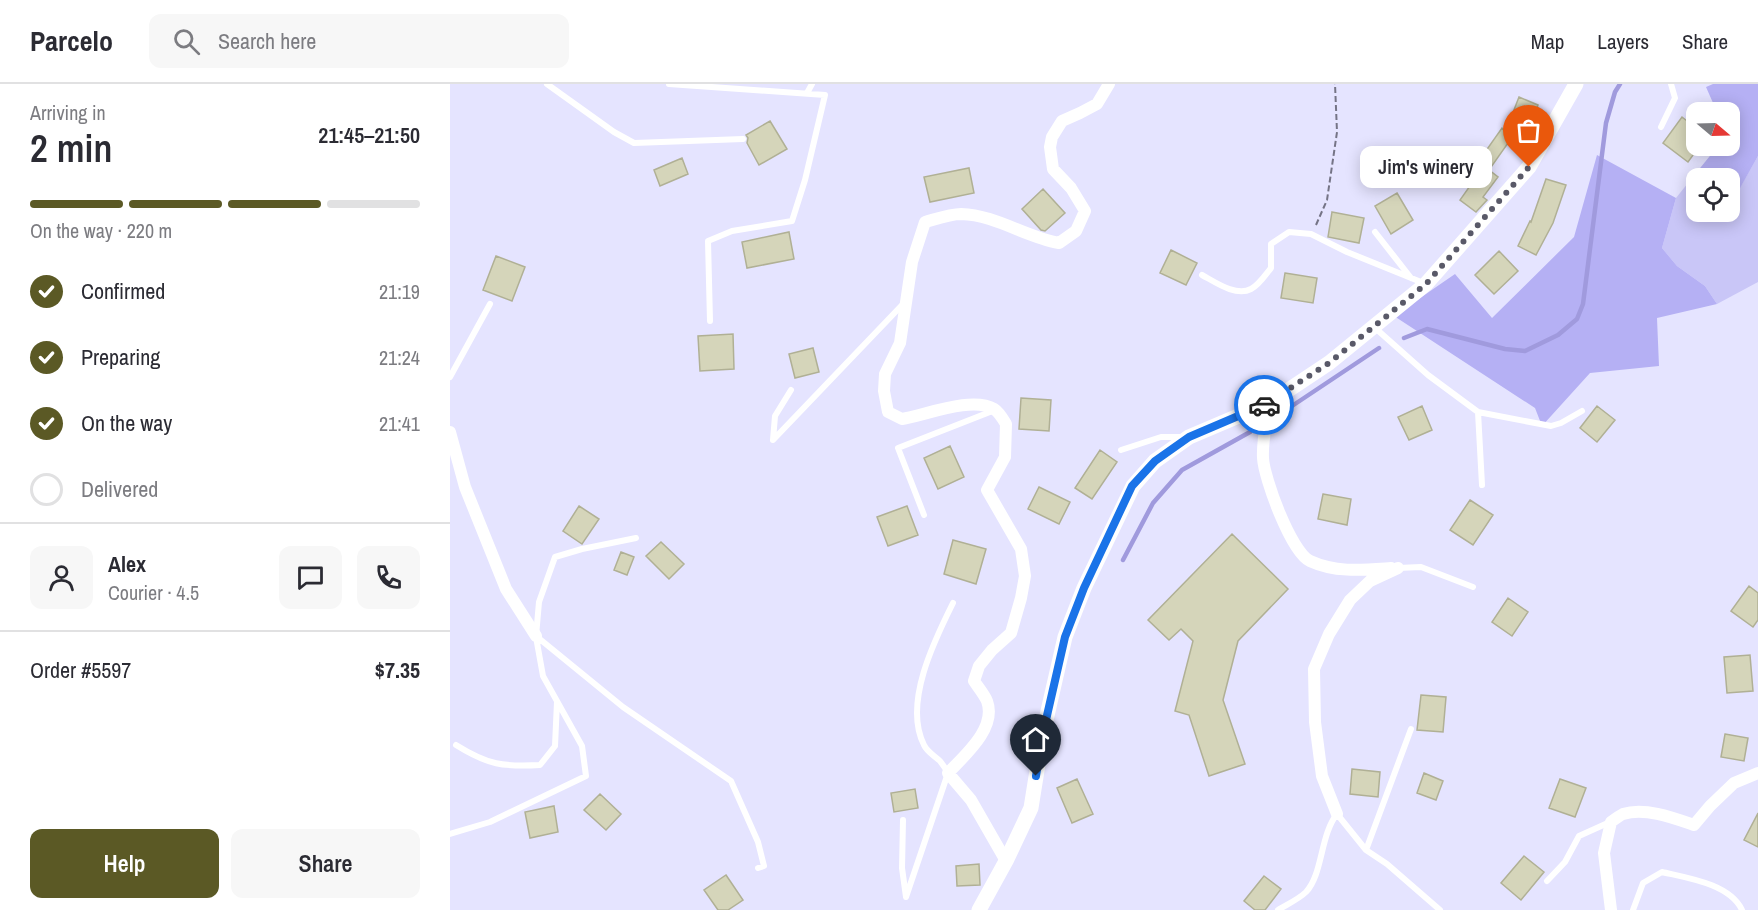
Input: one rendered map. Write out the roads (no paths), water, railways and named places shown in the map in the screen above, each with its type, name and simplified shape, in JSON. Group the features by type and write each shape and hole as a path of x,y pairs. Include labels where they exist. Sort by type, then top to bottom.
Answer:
{"street":[{"path":"1006,861 971,800 948,772 971,749 988,721 988,702 974,681 979,666 992,650 1011,633 1022,598 1025,576 1021,549 987,490 1005,457 1006,424 995,410 980,405 954,407 902,419 888,412 884,392 885,374 900,343 912,262 925,222 960,214 994,220 1043,240 1059,243 1076,231 1084,211 1071,188 1053,169 1050,147 1052,137 1062,121 1096,104 1109,84"},
{"path":"979,910 1031,808 1043,733 1065,637 1084,588 1132,486 1155,461 1189,437 1269,403 1329,363 1374,327 1529,167 1576,84"},
{"path":"1269,403 1263,459 1273,495 1290,539 1308,560 1344,571 1398,568"},
{"path":"450,432 465,487 506,589 536,636"},
{"path":"1337,814 1322,776 1315,722 1314,669 1329,634 1350,600 1370,581 1398,568"},
{"path":"1611,910 1604,853 1611,822 1624,814 1642,812 1670,817 1694,825 1734,783 1758,773"}],"lane":[{"path":"547,84 605,126 634,143 743,139"},
{"path":"669,84 825,95 792,221 732,231 708,242 710,321"},
{"path":"807,93 812,84"},
{"path":"1662,127 1675,98 1671,84"},
{"path":"1202,275 1240,292 1252,289 1271,268 1270,244 1289,232 1311,234 1347,252 1419,281"},
{"path":"1375,232 1419,281"},
{"path":"791,390 775,416 773,440 906,300"},
{"path":"450,377 490,304"},
{"path":"1374,327 1428,375 1478,412 1551,426 1582,411"},
{"path":"924,515 898,448 995,410"},
{"path":"1478,412 1482,485"},
{"path":"1121,450 1161,437 1189,437"},
{"path":"450,834 490,822 586,776 582,746 543,676 536,636 539,602 555,557 636,538"},
{"path":"1398,568 1421,567 1473,587"},
{"path":"903,820 902,868 906,897 948,772 940,761 925,748 919,734 917,711 934,641 953,603"},
{"path":"536,636 623,707 731,782 758,842 764,866 758,868"},
{"path":"456,746 476,758 509,767 540,765 555,746 557,702"},
{"path":"1366,850 1411,729"},
{"path":"1278,910 1306,892 1313,879 1330,823 1337,814 1366,850 1387,864 1440,910"},
{"path":"1547,880 1565,862 1580,836 1611,822"},
{"path":"1633,910 1643,883 1662,873 1714,886 1738,901 1742,910"}],"waterway":[{"path":"1404,338 1427,329 1505,349 1525,351 1558,335 1577,319 1583,304 1606,123 1615,92 1620,84"},
{"path":"1277,416 1379,348"},
{"path":"1123,560 1153,503 1182,470 1250,432"}],"place":[{"name":"Jim's winery","path":"1529,167"}]}
